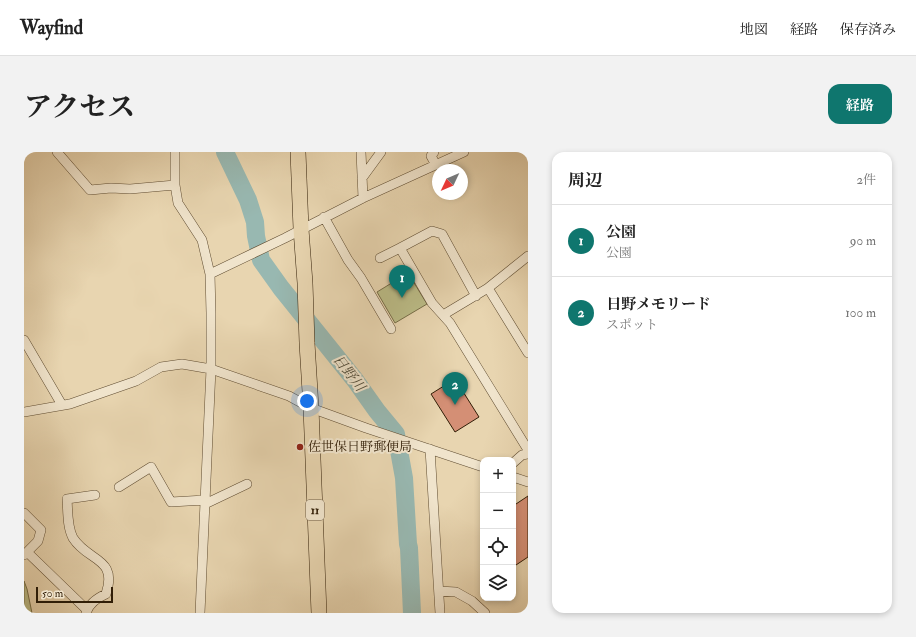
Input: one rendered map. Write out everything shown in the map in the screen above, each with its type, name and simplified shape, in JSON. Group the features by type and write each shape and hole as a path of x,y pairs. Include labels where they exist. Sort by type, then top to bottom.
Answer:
{"main road":[{"name":"11","path":"298,152 311,408 319,613"}],"street":[{"path":"57,152 90,190 111,188 130,189 174,185"},
{"path":"175,152 174,185 178,203 202,240 210,274 211,369 200,613"},
{"path":"361,152 363,198"},
{"path":"362,178 381,152"},
{"path":"434,152 431,156 436,164 464,152"},
{"path":"210,274 363,198 432,166"},
{"path":"324,218 391,329"},
{"path":"380,258 432,231 442,234 476,296"},
{"path":"400,248 432,303 450,323 528,450"},
{"path":"443,315 488,288 528,256"},
{"path":"488,288 528,353"},
{"path":"24,340 62,405"},
{"path":"24,412 70,404 136,381 162,367 182,364 211,369 289,396 311,408 366,428 480,465"},
{"path":"430,449 440,613"},
{"path":"516,460 522,455 528,454"},
{"path":"119,487 151,467 171,502 205,502 247,484"},
{"path":"516,478 528,482"},
{"path":"24,512 41,530 38,541 25,554 87,612 88,608 98,598 106,594 109,585 109,574 103,564 82,548 73,538 69,526 67,498 95,495"},
{"path":"438,591 456,592 472,601 485,613"}],"green space":[{"path":"408,273 427,304 395,323 377,292"},
{"path":"24,581 27,589 32,613 24,613"}],"building":[{"path":"455,379 479,417 455,432 431,394"},
{"path":"528,496 528,557 516,565 516,529 516,504"}],"waterway":[{"name":"日野川","path":"225,152 248,200 255,222 261,260 281,288 355,380 377,411 396,434 404,478 412,613"}],"place":[{"name":"公園","path":"402,298"},
{"name":"日野メモリード","path":"455,405"},
{"name":"佐世保日野郵便局","path":"300,447"}]}
